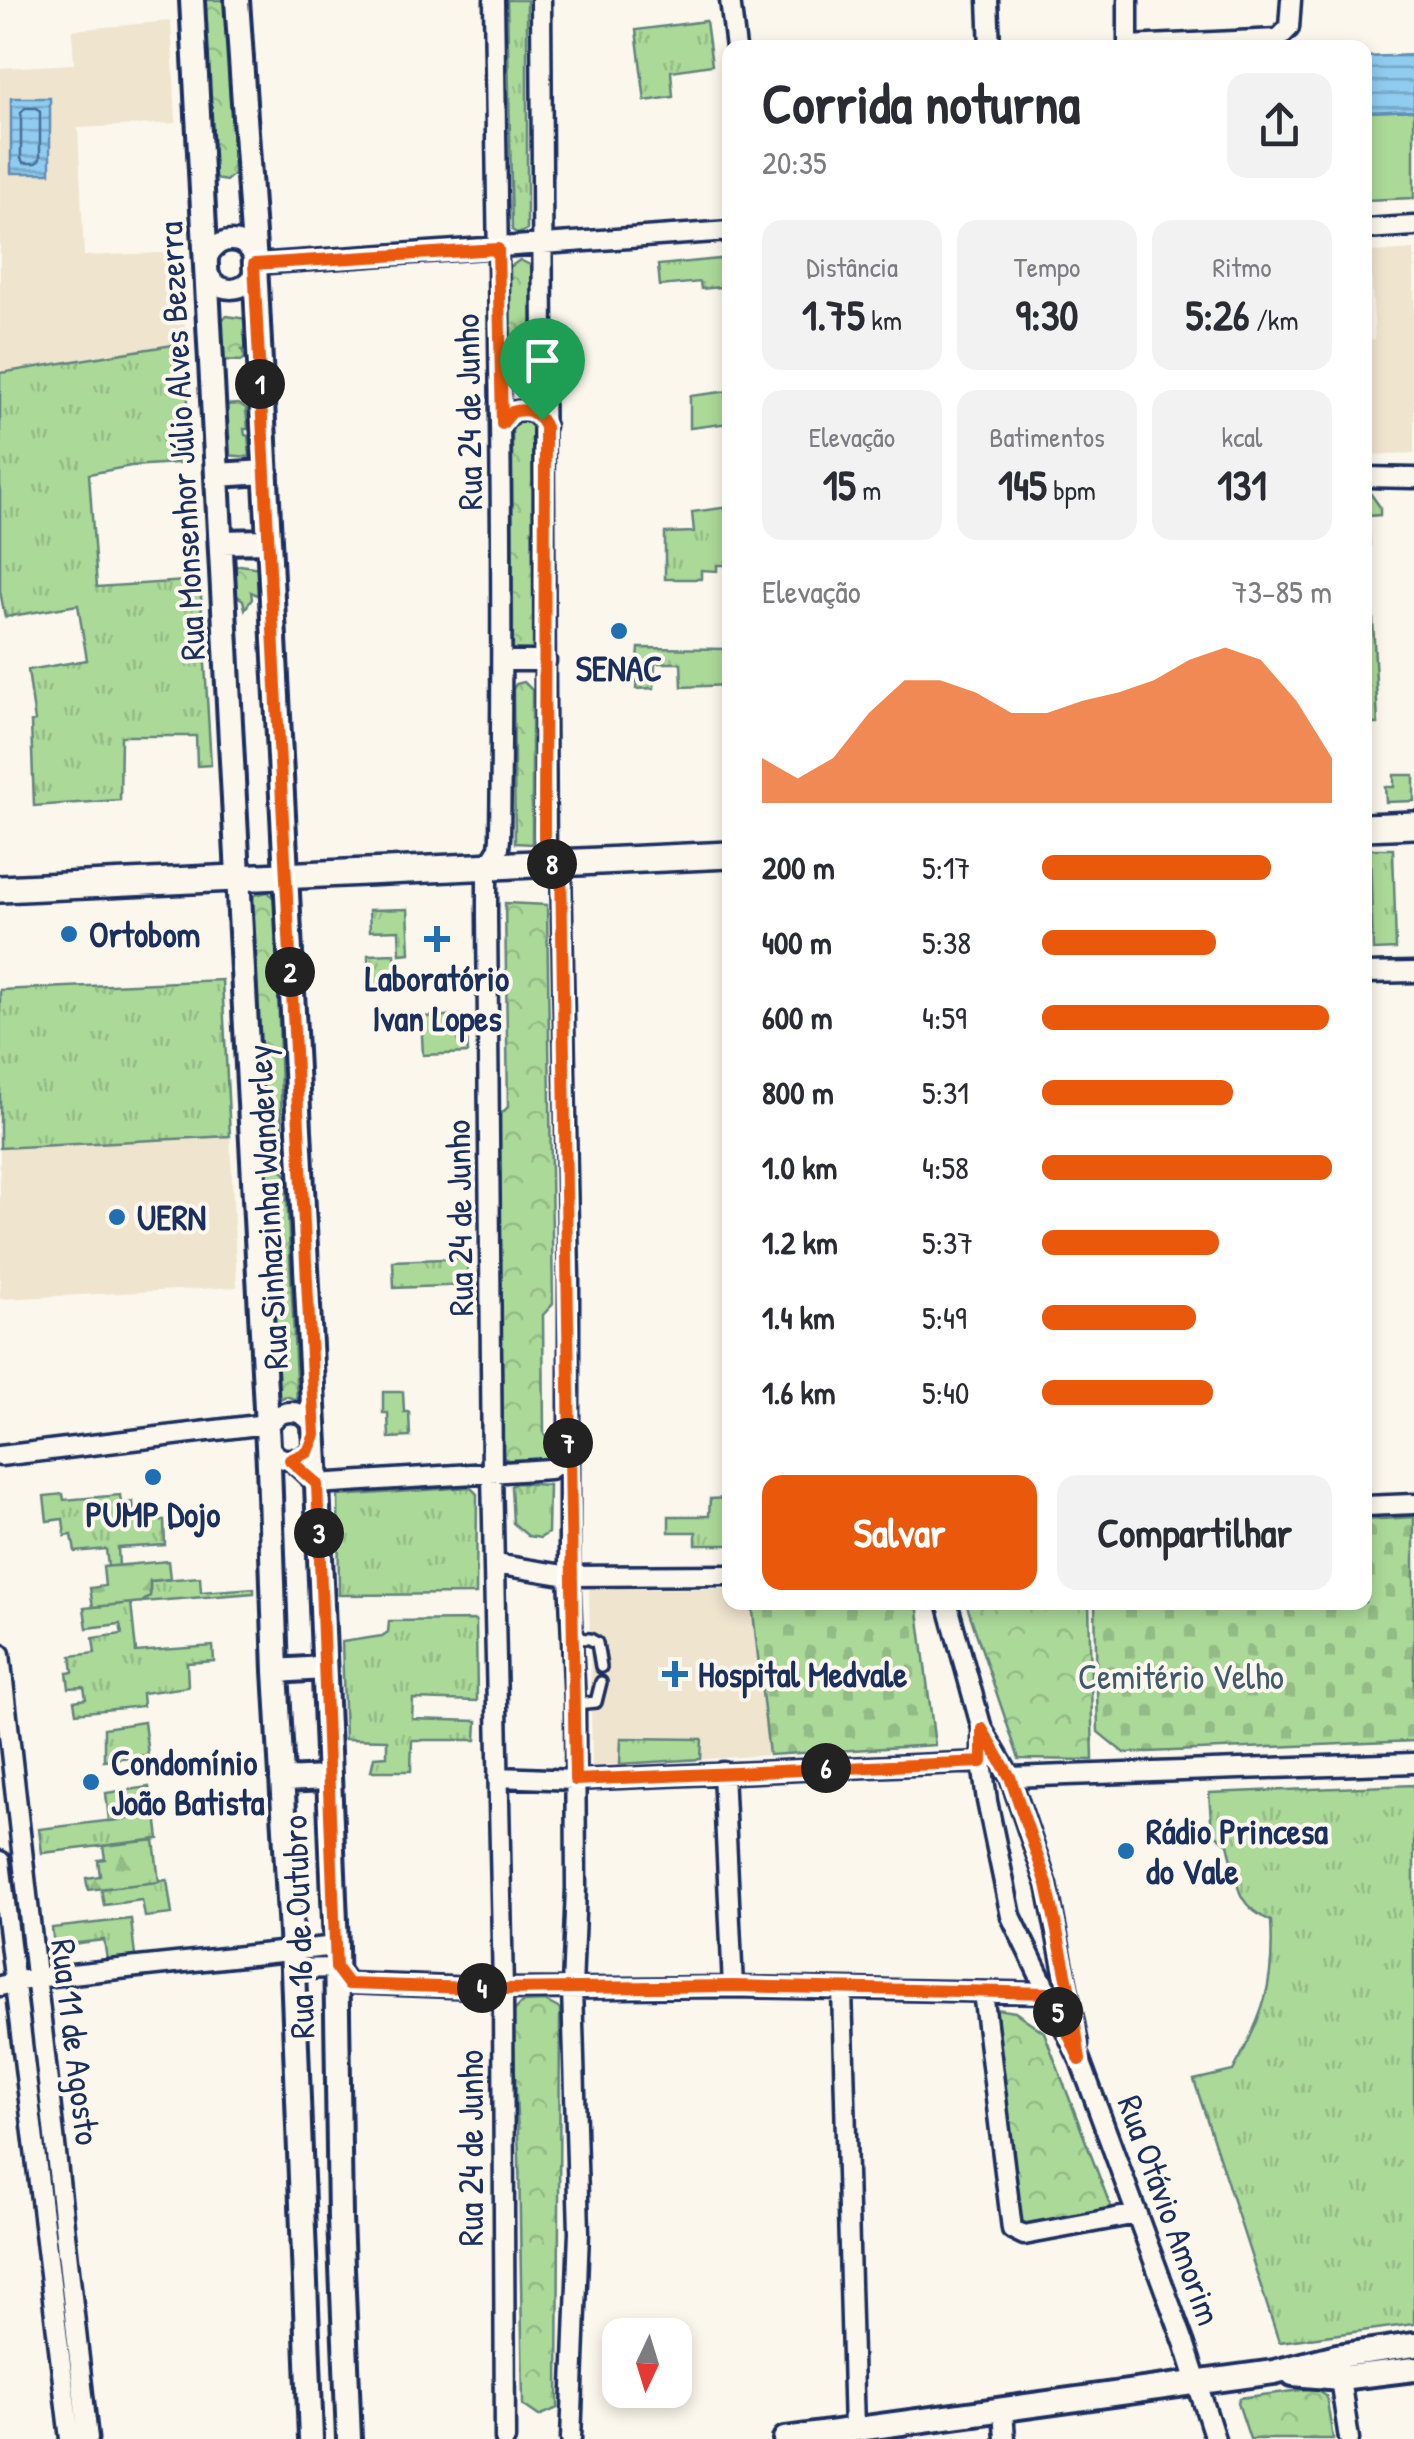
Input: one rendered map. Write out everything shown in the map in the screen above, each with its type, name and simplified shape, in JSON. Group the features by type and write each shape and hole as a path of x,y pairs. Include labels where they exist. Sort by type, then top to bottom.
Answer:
{"main road":[{"path":"1372,827 1414,824"},
{"path":"0,889 722,855"}],"street":[{"name":"Rua Monsenhor Júlio Alves Bezerra","path":"192,0 238,879"},
{"path":"236,0 266,472 286,876"},
{"name":"Rua 24 de Junho","path":"494,0 503,661 500,838 499,848 487,867 505,2439"},
{"path":"541,0 546,660 569,1280 568,1448 575,1704 572,1988 579,2232 571,2439"},
{"path":"730,0 735,40"},
{"path":"988,0 990,40"},
{"path":"1128,0 1128,40"},
{"path":"1259,40 1278,39 1289,28 1292,0"},
{"path":"1372,229 1414,226"},
{"path":"254,264 722,231"},
{"path":"226,241 246,246 254,264 252,277 234,288 219,286 208,274 207,266 210,253 226,241"},
{"path":"502,387 510,398 523,402 536,398 544,387"},
{"path":"502,424 512,412 528,410 545,427"},
{"path":"217,475 266,472"},
{"path":"1372,477 1414,478"},
{"path":"222,542 268,541"},
{"path":"503,661 546,660"},
{"name":"Rua Sinhazinha Wanderley","path":"267,1431 286,876"},
{"name":"Rua Sinhazinha Wanderley","path":"238,879 314,1424"},
{"path":"1372,973 1414,972"},
{"path":"290,1460 308,1452 314,1424 290,1412 273,1420 267,1431 272,1451 290,1460 317,1484 550,1469 562,1460 568,1448"},
{"name":"Rua 16 de Outubro","path":"314,1424 336,1957 340,2218 349,2439"},
{"path":"0,1456 267,1431"},
{"name":"Rua 16 de Outubro","path":"267,1431 311,2439"},
{"path":"1372,1506 1414,1504"},
{"path":"495,1564 570,1576 722,1575"},
{"name":"Rua Otávio Amorim","path":"949,1610 982,1729 1010,1777 1053,1906 1080,2060"},
{"name":"Rua 11 de Agosto","path":"0,1663 34,1978 74,2288 88,2439"},
{"path":"276,1671 323,1668"},
{"name":"Rua Otávio Amorim","path":"982,1729 982,1762 1011,1916 1080,2060 1186,2345 1215,2439"},
{"path":"498,1777 575,1780 982,1762"},
{"path":"1010,1777 1414,1763"},
{"path":"724,1772 733,1986"},
{"path":"282,1780 328,1778"},
{"name":"Rua 11 de Agosto","path":"0,1861 8,1986 70,2439"},
{"path":"8,1986 34,1978 336,1957 348,1984 502,1989 733,1986 1050,1993"},
{"path":"842,1989 854,2430"},
{"path":"983,1992 1012,2229 1024,2236 1137,2214"},
{"path":"39,2192 61,2186"},
{"path":"302,2218 340,2218"},
{"path":"52,2293 74,2288"},
{"path":"1338,2367 1414,2346"},
{"path":"800,2438 1274,2372 1338,2367 1414,2368"},
{"path":"1338,2367 1349,2439"},
{"path":"1002,2410 1005,2439"}],"lane":[{"path":"572,1638 597,1644 601,1667"},
{"path":"575,1704 596,1702 601,1682"}],"shaded area":[{"path":"171,21 176,123 78,128 84,256 182,252 185,343 0,373 0,68 74,64 72,30"},
{"path":"1414,250 1414,453 1372,455 1372,252"},
{"name":"UERN","path":"230,1136 237,1287 0,1299 0,1148"},
{"name":"Hospital Medvale","path":"589,1589 722,1589 722,1610 753,1610 769,1755 592,1766"}],"green space":[{"path":"203,0 227,0 234,174 226,181 211,178"},
{"path":"507,0 527,0 527,230 518,234 512,230"},
{"path":"706,21 712,65 671,71 673,97 645,101 636,30"},
{"path":"1414,110 1414,198 1372,200 1372,112"},
{"path":"722,259 722,287 701,289 700,282 660,286 658,265"},
{"path":"520,260 532,266 534,390 523,397 512,390 510,267"},
{"path":"227,316 247,319 251,331 245,335 252,338 252,352 242,350 242,361 222,360 220,321"},
{"path":"185,343 191,462 131,466 89,474 97,587 200,580 211,765 197,766 196,736 121,736 120,800 34,806 31,722 35,721 28,670 87,660 78,605 5,617 0,591 0,373"},
{"path":"722,392 722,424 690,428 690,396"},
{"path":"239,404 246,408 248,429 244,429 250,457 226,455 224,405"},
{"path":"516,419 528,419 533,425 533,650 513,650 512,425"},
{"path":"1372,496 1380,507 1380,515 1372,516"},
{"path":"722,508 722,565 717,565 717,571 701,570 701,579 665,579 665,533 694,532 692,512"},
{"path":"233,568 261,568 265,599 251,592 252,599 245,609 243,600 229,590"},
{"path":"1372,599 1378,724 1372,724"},
{"path":"639,648 722,649 722,685 682,687 681,663 655,663 654,688 636,689"},
{"path":"524,682 532,690 532,844 515,843 513,689"},
{"path":"1394,775 1414,775 1414,801 1386,802 1385,787 1394,787"},
{"path":"1372,849 1393,849 1396,949 1373,950"},
{"path":"268,892 276,901 282,1136 278,1146 265,1145 262,1136 251,904 254,895"},
{"path":"505,903 547,905 553,1304 543,1315 544,1434 552,1444 549,1459 503,1457 499,1116 508,1107"},
{"path":"408,909 410,953 400,954 399,930 370,931 369,910"},
{"path":"395,954 396,985 369,986 368,955"},
{"path":"222,980 230,1136 0,1148 0,990"},
{"path":"466,1015 468,1053 423,1055 421,1017"},
{"path":"279,1166 286,1175 297,1400 286,1396 275,1401 264,1175 268,1167"},
{"path":"467,1258 468,1285 394,1288 393,1261"},
{"path":"383,1392 403,1392 410,1437 389,1438"},
{"path":"549,1485 548,1533 540,1538 528,1536 513,1523 511,1486"},
{"path":"470,1487 477,1494 476,1594 339,1595 338,1496"},
{"path":"63,1494 64,1500 120,1495 121,1504 133,1502 135,1523 164,1520 165,1545 118,1548 119,1566 108,1567 106,1549 75,1552 72,1535 65,1536 63,1519 47,1521 44,1496"},
{"path":"722,1498 722,1545 696,1545 696,1532 669,1532 669,1516 709,1516 710,1499"},
{"name":"Cemitério Velho","path":"1414,1517 1414,1741 1124,1753 1098,1732 1095,1610 1372,1610 1372,1520"},
{"path":"168,1561 170,1579 150,1581 150,1596 142,1602 93,1607 90,1588 105,1586 103,1567"},
{"path":"200,1577 201,1592 254,1588 254,1593 142,1602 150,1595 150,1581"},
{"path":"131,1603 136,1652 213,1646 214,1661 187,1663 188,1687 142,1693 143,1706 76,1713 74,1701 86,1699 84,1687 69,1688 71,1656 95,1653 93,1638 122,1634 120,1624 87,1628 84,1608"},
{"path":"753,1610 918,1610 935,1745 769,1755"},
{"path":"968,1610 1089,1610 1093,1760 1019,1759"},
{"path":"476,1620 477,1701 413,1699 412,1719 477,1721 476,1740 412,1740 411,1771 371,1771 374,1757 387,1756 387,1740 345,1739 342,1642 382,1636 388,1632 389,1621"},
{"path":"144,1722 148,1755 104,1760 104,1728"},
{"path":"621,1738 702,1739 701,1759 620,1764"},
{"path":"1414,1785 1414,2324 1279,2342 1194,2080 1233,2071 1259,2016 1271,1964 1271,1921 1243,1899 1228,1844 1212,1832 1209,1793"},
{"path":"149,1787 152,1816 109,1821 106,1793"},
{"path":"156,1815 159,1839 42,1853 39,1829"},
{"path":"154,1840 159,1882 88,1890 86,1878 100,1876 98,1860 105,1859 103,1846"},
{"path":"167,1880 172,1914 145,1917 142,1900 104,1905 101,1889"},
{"path":"131,1919 135,1957 107,1960 104,1940 54,1946 52,1928"},
{"path":"545,2001 560,2009 558,2408 539,2416 523,2405 512,2013 523,2002"},
{"path":"996,2009 1015,2012 1044,2032 1115,2218 1017,2231 986,2020"},
{"path":"1316,2388 1326,2395 1333,2439 1250,2439 1238,2403 1240,2398"}],"water":[{"path":"1414,55 1414,110 1372,112 1372,57"},
{"path":"11,98 50,98 50,173 11,173"}],"place":[{"name":"SENAC","path":"619,631"},
{"name":"Ortobom","path":"69,934"},
{"name":"Laboratório Ivan Lopes","path":"437,939"},
{"name":"UERN","path":"117,1217"},
{"name":"PUMP Dojo","path":"153,1477"},
{"name":"Hospital Medvale","path":"675,1674"},
{"name":"Condomínio João Batista","path":"91,1782"},
{"name":"Rádio Princesa do Vale","path":"1126,1851"}],"route":[{"path":"498,249 502,424 512,412 520,410 528,410 542,420 544,837 546,865 561,864 575,1780 982,1762 982,1729 1010,1777 1047,1884 1080,2060 1050,1993 916,1988 502,1989 348,1984 336,1968 317,1484 290,1460 312,1448 315,1435 254,264 498,249"}]}
